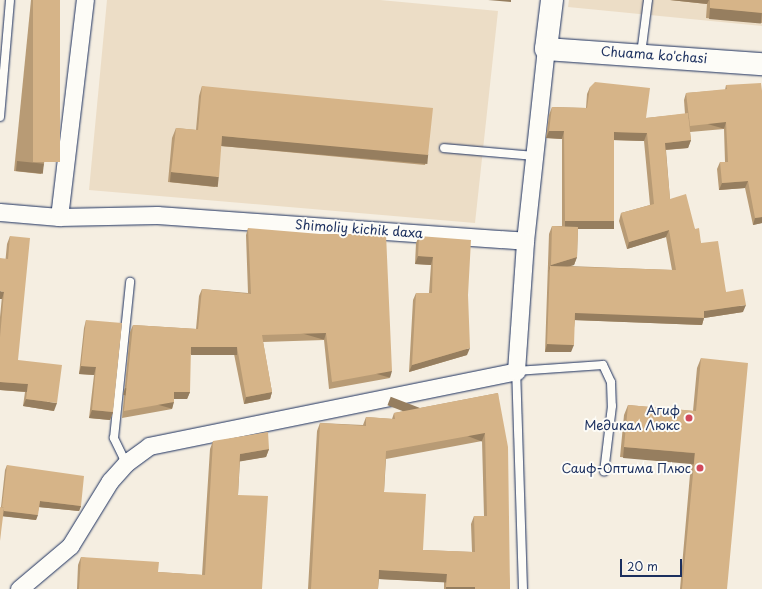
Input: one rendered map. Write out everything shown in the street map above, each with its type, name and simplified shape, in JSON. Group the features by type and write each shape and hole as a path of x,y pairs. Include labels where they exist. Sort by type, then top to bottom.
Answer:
{"street":[{"path":"59,217 85,0"},
{"path":"19,589 70,546 110,481 126,463 149,446 516,371 525,241 552,0"},
{"name":"Chuama ko'chasi","path":"546,49 641,54 762,64"},
{"name":"Shimoliy kichik daxa","path":"0,212 59,217 157,215 525,241"}],"lane":[{"path":"0,117 10,0"},
{"path":"641,54 648,0"},
{"path":"444,148 534,156"},
{"path":"126,463 114,438 130,282"},
{"path":"523,589 516,371 603,365 611,382 612,406 604,472"}],"shaded area":[{"path":"107,0 380,0 498,11 475,223 89,190"},
{"path":"569,0 762,0 762,26 568,7"}],"building":[{"path":"33,0 60,0 60,162 33,162"},
{"path":"710,0 762,0 762,13 710,8"},
{"path":"595,82 650,88 646,118 688,113 691,140 665,143 670,199 686,194 695,229 699,228 701,243 718,241 726,292 743,289 746,305 704,311 704,318 575,313 574,345 547,344 550,266 676,270 669,230 629,242 621,213 654,204 647,133 614,132 614,221 565,221 564,131 549,131 552,107 587,108 590,87"},
{"path":"761,83 762,217 755,218 748,181 722,183 720,162 728,162 726,122 690,126 686,93 727,89 726,85"},
{"path":"202,86 433,108 428,155 222,136 219,177 171,172 176,128 198,130"},
{"path":"552,226 578,227 577,257 551,265"},
{"path":"248,228 320,234 386,234 392,371 332,382 326,333 262,335 272,392 246,397 237,347 191,347 190,392 174,392 174,402 124,411 133,325 198,329 202,289 251,294"},
{"path":"10,236 30,238 18,360 62,365 57,403 26,399 28,384 0,382 0,337 4,292 0,291 0,258 8,259"},
{"path":"419,236 471,240 468,295 470,348 412,365 416,293 432,293 433,257 418,256"},
{"path":"86,320 122,323 113,412 92,410 96,367 81,366"},
{"path":"701,358 748,363 727,589 682,589 695,453 624,447 628,405 696,411"},
{"path":"498,393 508,447 510,589 446,587 447,574 379,570 378,589 311,589 320,423 366,426 366,417 395,419 394,413","holes":["485,433 487,516 474,516 475,552 423,550 426,494 384,492 386,451"]},
{"path":"268,432 269,449 240,454 238,495 268,496 262,589 79,589 81,557 159,562 158,572 205,575 213,441"},
{"path":"7,465 84,476 81,506 40,501 38,515 4,511 4,508 2,507"},
{"path":"0,507 4,508 0,541"}],"place":[{"name":"Агиф Медикал Люкс","path":"689,418"},
{"name":"Саиф-Оптима Плюс","path":"700,468"}]}
